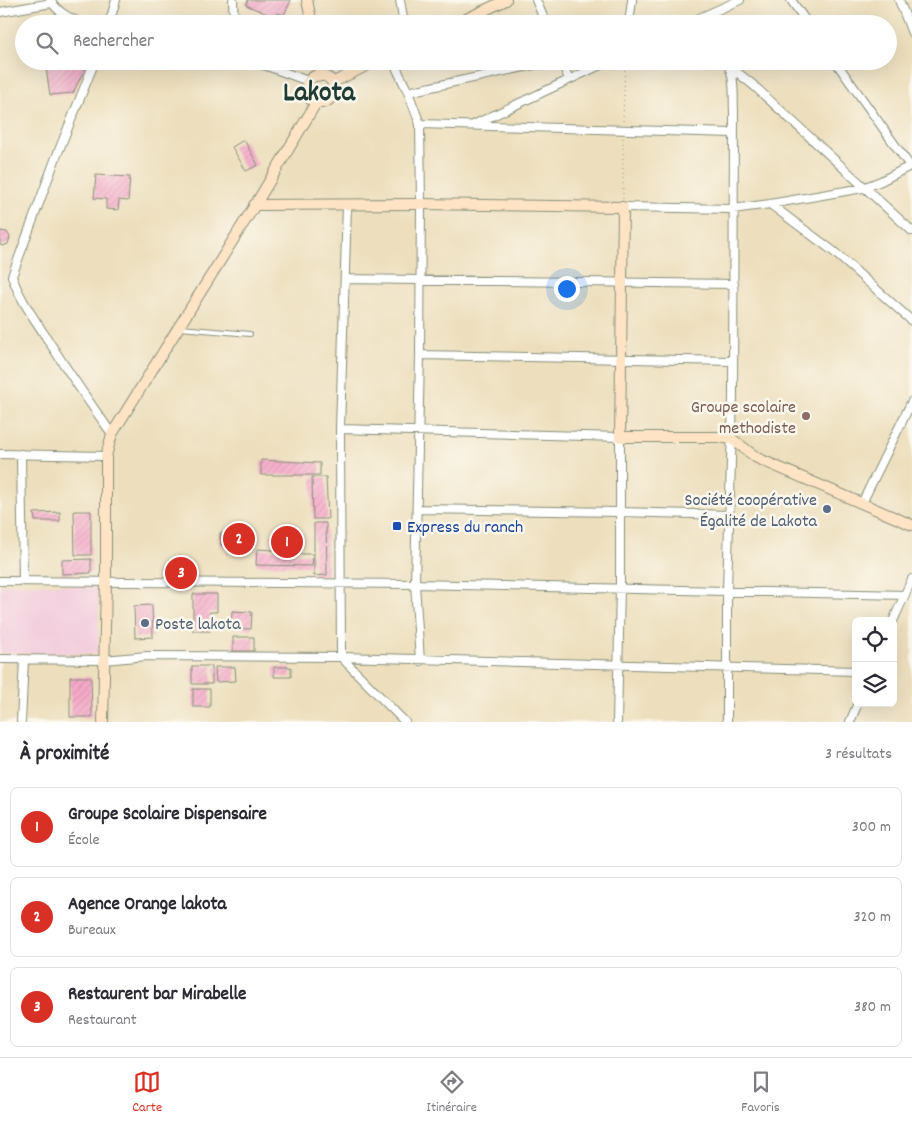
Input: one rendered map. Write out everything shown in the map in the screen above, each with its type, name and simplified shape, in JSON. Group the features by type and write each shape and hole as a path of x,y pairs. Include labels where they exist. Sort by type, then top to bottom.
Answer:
{"main road":[{"path":"308,0 310,15"},
{"path":"475,15 506,0"},
{"path":"319,70 320,76"},
{"path":"332,83 358,70"},
{"path":"320,76 325,77 332,83 333,91 330,98 324,103 316,103 307,95 306,88 308,81 320,76"},
{"path":"102,722 106,582 106,456 112,434 316,103"},
{"path":"254,205 421,204 623,207 620,437 718,437 732,439 757,458 912,525"}],"street":[{"path":"112,15 116,0"},
{"path":"233,0 234,15"},
{"path":"400,0 402,15"},
{"path":"536,0 542,15"},
{"path":"630,15 632,0"},
{"path":"706,15 740,0"},
{"path":"791,0 802,15"},
{"path":"900,0 912,33"},
{"path":"0,12 52,2 65,15"},
{"path":"91,70 12,276 15,285 38,325 112,434"},
{"path":"278,70 308,81"},
{"path":"397,70 420,124 420,355 415,584 420,661"},
{"path":"408,92 510,70"},
{"path":"565,70 569,79"},
{"path":"472,126 590,70"},
{"path":"727,722 727,590 732,439 734,284 733,88 728,70"},
{"path":"734,70 792,120 863,188 912,231"},
{"path":"623,207 733,208 770,204 863,188 911,165 842,70"},
{"path":"420,124 734,132"},
{"path":"770,204 833,251 912,320"},
{"path":"346,205 340,429 341,657 404,722"},
{"path":"344,279 734,284"},
{"path":"420,355 732,361"},
{"path":"862,503 912,401"},
{"path":"340,429 620,437 620,588 617,722"},
{"path":"0,454 106,456"},
{"path":"21,454 23,581"},
{"path":"418,509 729,515"},
{"path":"895,617 912,579"},
{"path":"0,581 415,584 905,595"},
{"path":"0,659 54,658 104,660 147,656 341,657 420,661 618,664 852,671"},
{"path":"21,722 24,659"},
{"path":"850,722 856,707"}],"lane":[{"path":"178,327 250,334"}],"shaded area":[{"path":"0,584 99,585 98,654 0,653"}],"building":[{"path":"248,0 291,0 284,15 278,13 277,15 269,15 246,5"},
{"path":"46,70 84,70 73,93 50,95"},
{"path":"244,140 258,165 246,171 232,147"},
{"path":"96,175 130,177 128,201 119,200 118,210 106,209 106,199 94,198"},
{"path":"0,231 7,232 10,237 8,244 3,246 0,245"},
{"path":"261,460 320,463 320,475 261,475"},
{"path":"312,477 326,477 328,519 313,519"},
{"path":"74,511 91,511 91,555 75,555"},
{"path":"60,512 60,521 35,521 34,513"},
{"path":"314,523 326,523 327,575 314,576"},
{"path":"251,532 251,545 221,545 220,533"},
{"path":"257,549 290,551 290,554 313,554 312,566 256,565"},
{"path":"91,559 91,573 62,574 62,560"},
{"path":"193,594 217,594 217,612 210,612 210,631 193,631"},
{"path":"152,605 153,637 135,638 134,606"},
{"path":"232,611 252,612 251,629 231,628"},
{"path":"233,637 254,637 254,651 233,651"},
{"path":"192,666 212,666 212,684 192,684"},
{"path":"215,667 235,667 236,681 216,682"},
{"path":"274,667 291,667 291,677 274,677"},
{"path":"70,677 91,677 92,717 70,717"},
{"path":"193,689 210,689 210,707 193,707"}],"place":[{"name":"Groupe scolaire methodiste","path":"806,416"},
{"name":"Société coopérative Égalité de Lakota","path":"827,509"},
{"name":"Express du ranch","path":"397,526"},
{"name":"Agence Orange lakota","path":"239,539"},
{"name":"Groupe Scolaire Dispensaire","path":"287,542"},
{"name":"Restaurent bar Mirabelle","path":"181,573"},
{"name":"Poste lakota","path":"145,623"}],"district":[{"name":"Lakota","path":"319,90"}]}
